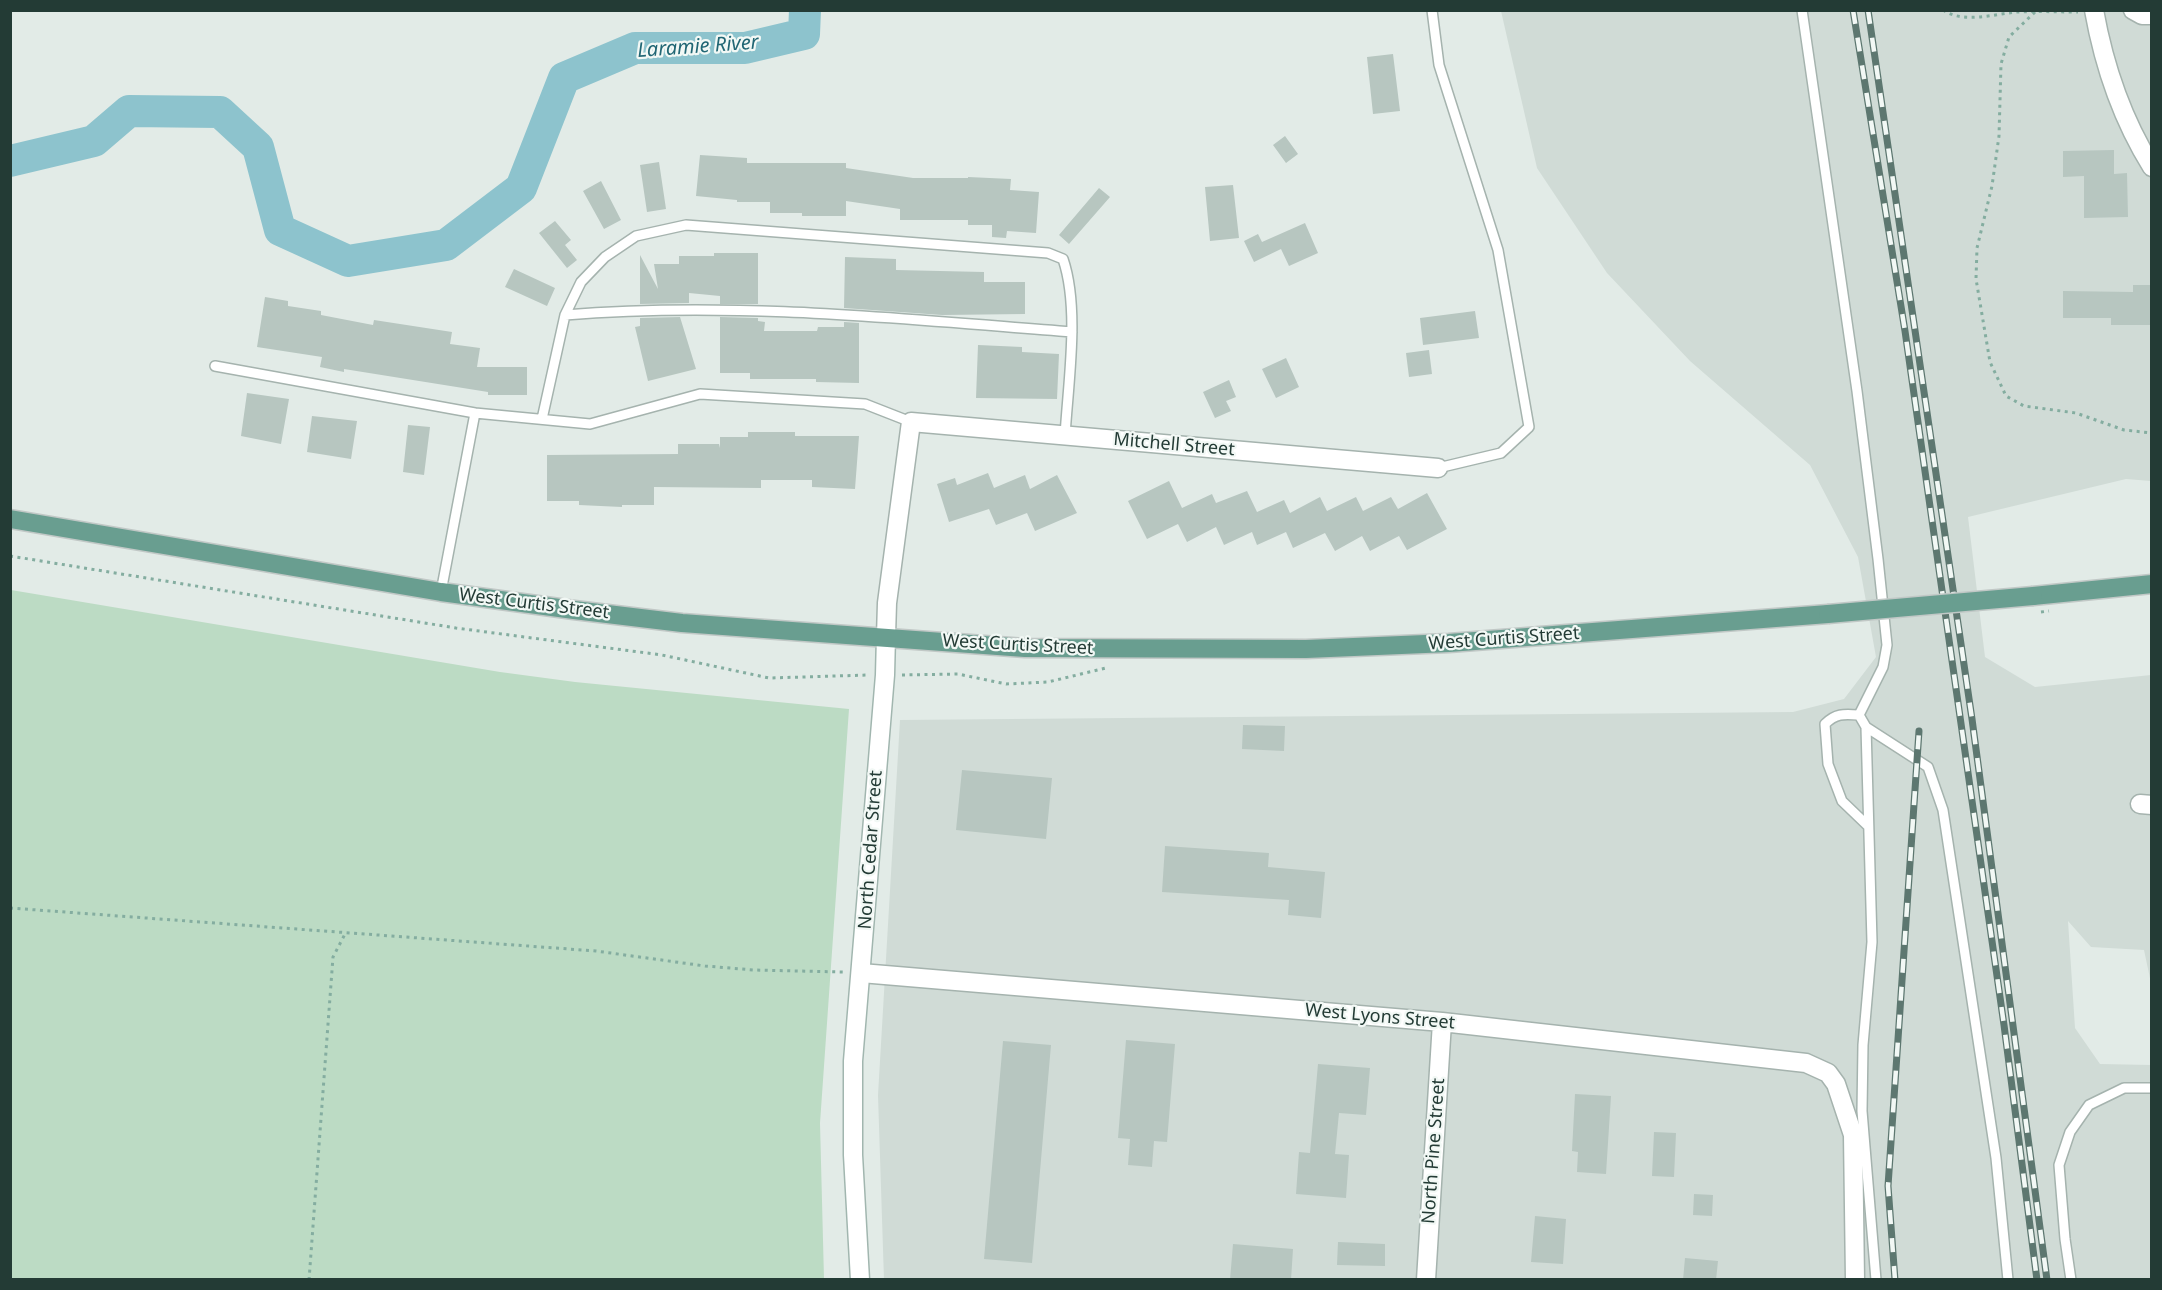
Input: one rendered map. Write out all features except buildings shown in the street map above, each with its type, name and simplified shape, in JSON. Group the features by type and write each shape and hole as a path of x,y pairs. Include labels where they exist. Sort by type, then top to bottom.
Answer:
{"main road":[{"name":"West Curtis Street","path":"10,519 441,592 682,623 886,636 1025,648 1306,649 1449,643 1828,614 2151,584"}],"street":[{"path":"2133,10 2142,15 2151,15"},
{"path":"2095,11 2099,39 2120,106 2134,138 2151,167"},
{"name":"Mitchell Street","path":"911,422 1438,468"},
{"name":"North Cedar Street","path":"860,1280 853,1155 853,1061 885,675 887,603 911,422"},
{"name":"West Lyons Street","path":"861,973 1442,1022 1806,1063 1828,1073 1836,1084 1853,1135 1855,1280"},
{"name":"North Pine Street","path":"1426,1280 1442,1022"}],"lane":[{"path":"1432,10 1439,64 1498,250 1528,427 1501,453 1438,468"},
{"path":"1802,10 1857,391 1887,645 1883,667 1859,715"},
{"path":"542,419 565,315 581,282 605,257 636,236 686,225 1048,253 1063,259 1069,276 1072,332 1065,436"},
{"path":"565,315 626,310 793,311 1072,332"},
{"path":"215,366 475,413 590,423 700,394 865,404 911,422"},
{"path":"441,592 475,413"},
{"path":"1859,715 1848,714 1832,717 1825,724 1828,764 1842,801 1868,826"},
{"path":"1859,715 1866,727 1928,767 1943,810 1996,1158 2008,1280"},
{"path":"1866,727 1872,942 1863,1045 1862,1111 1876,1280"},
{"path":"2071,1280 2059,1165 2070,1132 2090,1105 2124,1088 2151,1088"}],"path":[{"path":"1943,10 1956,16 1974,17 2035,12 2095,11"},
{"path":"2035,12 2009,37 2001,64 1999,136 1992,186 1977,248 1976,279 1990,362 2006,396 2024,405 2076,413 2124,430 2151,433"},
{"path":"10,908 596,951 705,966 861,973"},
{"path":"309,1280 333,957 345,934"}],"shaded area":[{"path":"1501,11 2151,11 2151,481 2126,479 1968,517 1985,657 2035,687 2151,675 2151,983 2144,950 2091,947 2068,921 2075,1028 2100,1064 2151,1065 2151,1279 884,1280 878,1095 900,720 1793,712 1844,699 1876,657 1858,557 1810,465 1690,361 1607,273 1537,168"}],"green space":[{"path":"11,590 500,672 575,682 849,709 820,1123 824,1279 11,1279"}],"waterway":[{"name":"Laramie River","path":"10,161 94,141 129,111 220,112 258,147 280,230 348,261 446,245 521,188 564,78 635,48 745,48 804,34 805,10"}],"railway":[{"path":"1853,10 1905,331 2004,1025 2037,1280"},
{"path":"1868,10 1972,719 2047,1280"},
{"path":"1895,1280 1888,1186 1919,731"}]}
